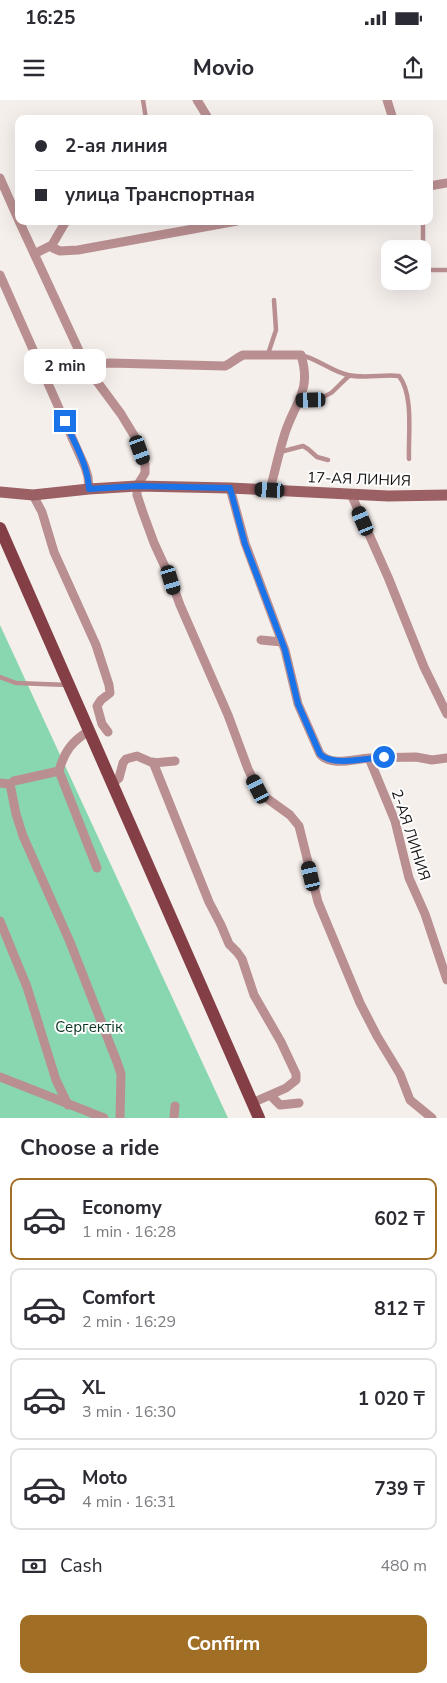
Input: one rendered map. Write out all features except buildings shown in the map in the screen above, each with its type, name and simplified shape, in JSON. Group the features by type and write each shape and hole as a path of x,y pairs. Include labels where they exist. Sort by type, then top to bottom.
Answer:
{"main road":[{"path":"0,528 259,1118"}],"street":[{"path":"197,100 206,115"},
{"path":"387,100 392,115"},
{"path":"0,178 15,210"},
{"path":"433,185 447,182"},
{"path":"22,225 85,365 121,414 135,437 145,464 145,473 137,486 137,495 154,543 204,658 248,769 264,798 294,819 298,826 318,902 360,1003 400,1074 410,1100 432,1118"},
{"path":"34,254 52,245 64,225"},
{"path":"52,245 53,248 60,251 78,250 109,246 217,225"},
{"path":"0,275 85,466 89,489"},
{"path":"85,365 110,363 225,366 243,355 301,355 305,368 303,391 285,432 270,490"},
{"name":"17-АЯ ЛИНИЯ","path":"0,492 33,495 137,486 230,488 388,496 447,495"},
{"path":"230,488 245,544 282,642 298,704 323,758 332,761 369,758 416,757 432,760 447,758"},
{"path":"351,494 388,577 424,667 447,714"},
{"path":"33,495 42,512 54,552 96,645 109,686 110,693 101,700 98,706 102,724 108,732"},
{"path":"261,640 282,642"},
{"path":"89,731 78,737 69,746 62,759 59,771 97,868"},
{"path":"112,784 119,778 126,759 138,756 153,762 175,762"},
{"name":"2-АЯ ЛИНИЯ","path":"369,758 396,821 409,878 425,914 447,980"},
{"path":"153,762 209,902 222,925 229,944 242,959 254,995 281,1042 296,1074 296,1080 286,1088 252,1102"},
{"path":"0,783 10,784 59,771"},
{"path":"10,784 16,814 24,836 80,968 120,1074 120,1118"},
{"path":"0,921 27,987 56,1080 68,1105"},
{"path":"0,1077 104,1118"},
{"path":"273,1094 272,1097 280,1106 299,1103"},
{"path":"174,1118 175,1106"}],"lane":[{"path":"143,100 145,115"},
{"path":"424,225 423,244 426,270 447,270"},
{"path":"268,354 276,330 274,300"},
{"path":"301,355 310,357 330,369 349,376 399,376 404,383 408,406 409,459"},
{"path":"299,400 317,398 332,392 349,376"},
{"path":"280,452 303,446 316,458 328,460"},
{"path":"0,677 16,683 69,686"}],"green space":[{"name":"Сергектік","path":"0,625 228,1118 0,1118"}],"route":[{"path":"65,421 85,466 89,489 137,486 230,488 245,544 285,650 298,704 320,754 323,758 332,761 384,757"}]}
